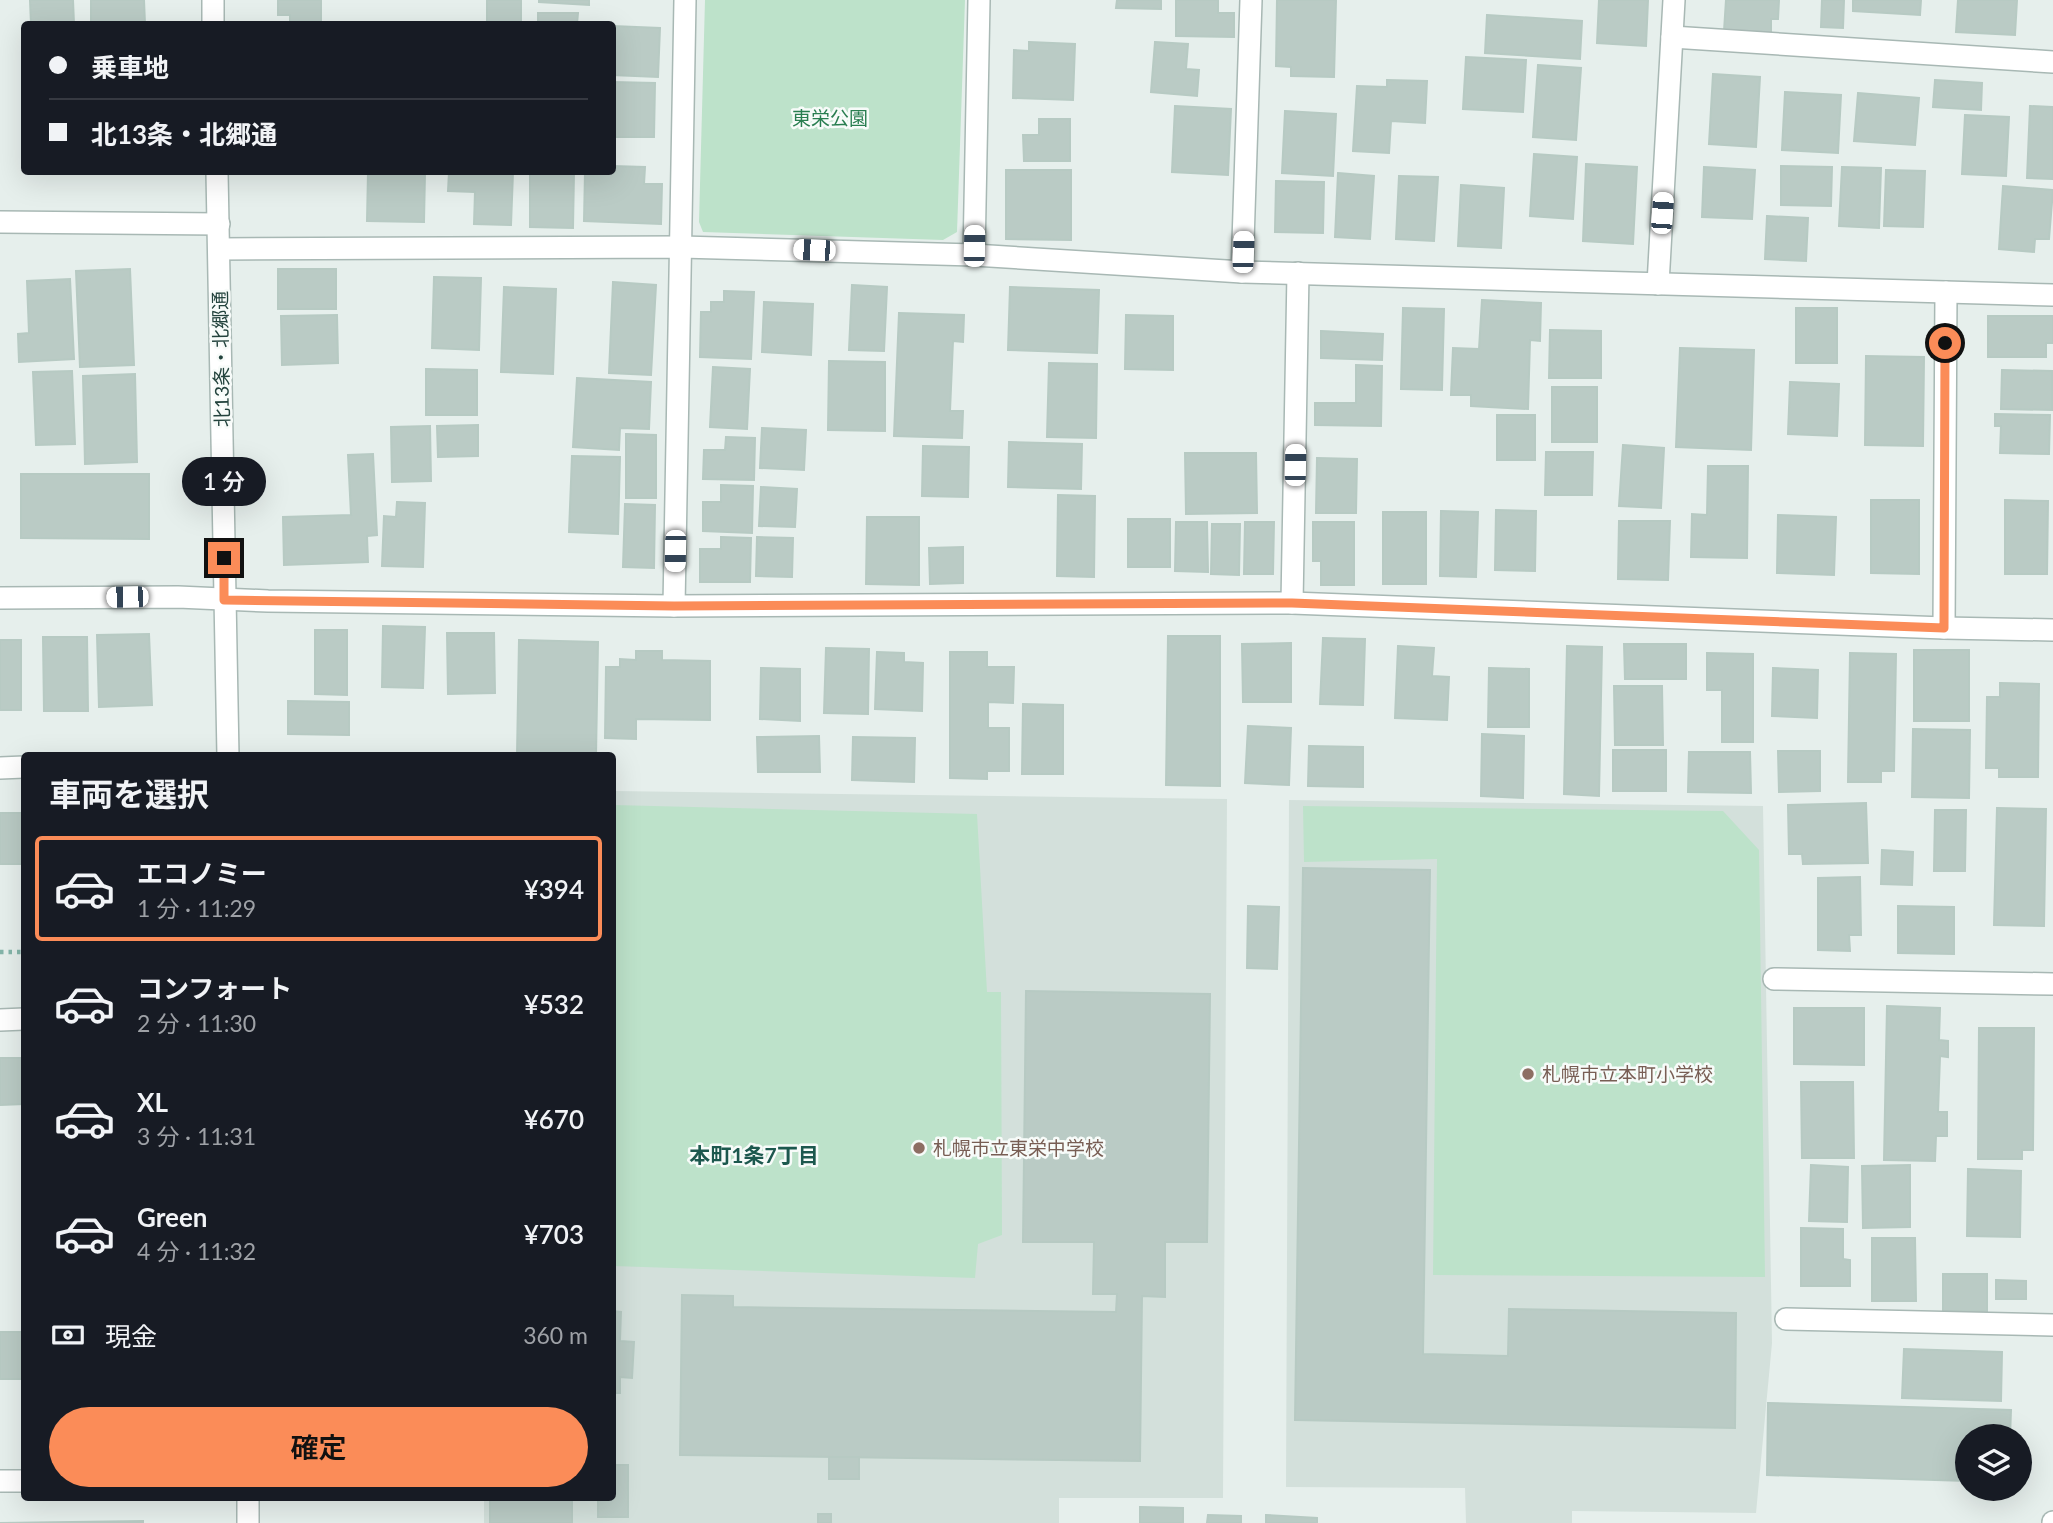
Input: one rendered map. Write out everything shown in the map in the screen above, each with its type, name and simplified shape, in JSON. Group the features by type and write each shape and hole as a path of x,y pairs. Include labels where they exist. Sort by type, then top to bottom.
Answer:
{"street":[{"path":"213,0 214,21"},
{"path":"674,606 685,0"},
{"path":"974,255 979,0"},
{"path":"1242,272 1251,0"},
{"path":"1658,284 1674,0"},
{"path":"1672,37 2053,62"},
{"name":"北13条・北郷通","path":"218,175 228,752"},
{"path":"0,222 219,224"},
{"path":"219,249 681,247 974,255 1242,272 2053,295"},
{"path":"1292,603 1298,273"},
{"path":"1944,628 1945,292"},
{"path":"0,598 178,597 224,600 674,606 1292,603 2053,630"},
{"path":"0,768 21,767"},
{"path":"1773,979 2053,984"},
{"path":"0,1020 21,1019"},
{"path":"1786,1320 2053,1325"},
{"path":"0,1482 21,1481"},
{"path":"248,1501 248,1523"}],"path":[{"path":"0,953 21,952"}],"shaded area":[{"name":"札幌市立東栄中学校","path":"616,791 1227,799 1223,1498 1059,1498 1059,1523 484,1523 484,1501 616,1501"},
{"name":"札幌市立本町小学校","path":"1289,800 1763,806 1772,1343 1756,1513 1572,1511 1572,1523 1466,1523 1465,1488 1286,1487"}],"green space":[{"name":"東栄公園","path":"705,0 965,0 957,232 943,240 703,232 699,222"},
{"path":"616,805 977,814 987,992 1001,992 1002,1235 978,1244 975,1278 616,1266"},
{"path":"1303,806 1723,811 1759,850 1765,1277 1433,1275 1437,859 1304,862"}],"building":[{"path":"30,0 73,0 74,21 31,21"},
{"path":"91,0 144,0 145,21 91,21"},
{"path":"278,0 321,0 321,21 290,21 290,15 278,15"},
{"path":"487,0 521,0 521,21 487,21"},
{"path":"589,0 589,5 539,2"},
{"path":"1117,0 1161,0 1161,9 1116,8"},
{"path":"1176,0 1218,0 1218,13 1234,13 1234,37 1176,36"},
{"path":"1277,0 1336,0 1334,77 1291,76 1291,67 1276,66"},
{"path":"1599,0 1648,0 1646,46 1597,43"},
{"path":"1726,0 1779,0 1778,19 1771,19 1771,35 1724,31"},
{"path":"1822,0 1844,0 1843,28 1821,27"},
{"path":"1853,0 1921,0 1920,15 1853,11"},
{"path":"1958,0 2017,0 2015,35 1956,32"},
{"path":"538,13 578,13 577,21 538,21"},
{"path":"1487,15 1582,21 1580,59 1485,53"},
{"path":"616,26 660,28 658,77 616,75"},
{"path":"1029,42 1075,44 1073,100 1013,98 1014,50 1029,51"},
{"path":"1155,42 1188,44 1186,69 1199,70 1197,96 1151,92"},
{"path":"1466,57 1526,60 1523,112 1463,109"},
{"path":"1538,65 1581,68 1576,140 1533,137"},
{"path":"1713,74 1760,77 1756,147 1709,144"},
{"path":"1387,80 1427,81 1425,123 1391,121 1389,153 1353,151 1357,86 1387,87"},
{"path":"1935,80 1982,83 1981,110 1933,107"},
{"path":"616,82 655,83 654,137 616,137"},
{"path":"1785,92 1841,95 1838,153 1782,150"},
{"path":"1858,93 1919,98 1915,145 1854,141"},
{"path":"1175,106 1231,109 1228,175 1172,172"},
{"path":"2030,106 2053,107 2053,179 2027,178"},
{"path":"1285,111 1336,114 1333,176 1282,173"},
{"path":"1965,115 2009,117 2006,176 1962,174"},
{"path":"1039,119 1070,119 1070,161 1024,161 1023,135 1039,135"},
{"path":"1534,154 1577,157 1573,219 1530,216"},
{"path":"1586,164 1637,167 1633,244 1583,241"},
{"path":"616,166 645,167 644,184 662,184 661,224 584,221 585,175 616,175"},
{"path":"1781,166 1832,167 1831,206 1781,205"},
{"path":"1704,167 1755,170 1752,219 1702,217"},
{"path":"1842,167 1881,168 1879,228 1839,226"},
{"path":"1006,170 1071,170 1071,240 1006,239"},
{"path":"1886,170 1925,171 1923,227 1884,226"},
{"path":"1338,173 1374,176 1370,239 1335,237"},
{"path":"368,175 425,175 424,222 367,221"},
{"path":"449,175 513,175 511,225 474,224 475,192 448,191"},
{"path":"530,175 574,175 573,228 530,227"},
{"path":"1399,176 1438,177 1434,241 1396,239"},
{"path":"1276,181 1324,182 1323,233 1275,232"},
{"path":"1461,185 1504,188 1501,248 1458,246"},
{"path":"2003,186 2053,190 2049,239 2035,239 2034,252 1999,249"},
{"path":"1767,216 1808,218 1806,261 1765,259"},
{"path":"130,269 134,365 80,367 76,271"},
{"path":"278,269 336,269 336,309 278,309"},
{"path":"434,277 481,278 479,350 432,348"},
{"path":"70,279 74,359 19,362 18,334 29,333 27,281"},
{"path":"613,282 656,285 651,375 609,373"},
{"path":"852,285 887,287 884,351 849,350"},
{"path":"504,287 556,289 553,374 501,372"},
{"path":"1010,287 1099,290 1097,353 1008,350"},
{"path":"724,291 754,292 751,359 700,357 701,312 711,312 711,302 724,302"},
{"path":"1482,300 1541,303 1540,341 1530,340 1528,409 1471,406 1471,395 1451,395 1453,348 1479,349"},
{"path":"764,302 813,304 811,355 762,352"},
{"path":"1403,308 1444,309 1442,390 1401,389"},
{"path":"1796,308 1837,308 1837,363 1796,363"},
{"path":"899,313 964,315 963,342 953,341 950,411 963,411 962,438 894,436"},
{"path":"337,315 338,363 282,365 281,316"},
{"path":"1126,315 1173,316 1173,370 1125,369"},
{"path":"1988,316 2053,316 2053,343 2046,343 2046,357 1988,357"},
{"path":"1550,330 1601,331 1601,378 1549,378"},
{"path":"1321,331 1383,334 1382,360 1321,358"},
{"path":"1680,348 1754,350 1751,450 1676,447"},
{"path":"1866,356 1924,357 1923,446 1865,445"},
{"path":"829,361 885,362 885,431 828,430"},
{"path":"1049,363 1097,364 1096,438 1047,437"},
{"path":"1356,365 1382,366 1381,426 1315,425 1315,403 1356,403"},
{"path":"713,367 750,369 747,429 710,427"},
{"path":"426,369 477,370 477,415 426,415"},
{"path":"2002,370 2052,371 2052,410 2001,409"},
{"path":"72,371 75,444 36,445 33,372"},
{"path":"135,374 137,462 85,464 83,376"},
{"path":"577,378 651,382 649,429 620,428 619,450 573,447"},
{"path":"1790,382 1839,384 1837,436 1788,434"},
{"path":"1552,387 1597,387 1597,442 1552,442"},
{"path":"1995,414 2050,415 2049,454 2000,453 2001,426 1995,426"},
{"path":"1497,415 1535,415 1535,460 1497,460"},
{"path":"478,425 478,456 438,457 437,426"},
{"path":"430,426 431,481 392,482 391,427"},
{"path":"762,428 806,430 804,470 760,468"},
{"path":"626,434 656,435 656,498 626,498"},
{"path":"726,437 755,438 754,480 703,479 704,450 725,450"},
{"path":"1009,442 1082,444 1081,489 1008,487"},
{"path":"1623,445 1664,448 1661,508 1619,506"},
{"path":"923,446 969,447 968,497 922,496"},
{"path":"1546,452 1593,452 1592,495 1545,495"},
{"path":"1185,453 1256,453 1257,513 1186,514"},
{"path":"373,454 377,535 367,536 368,562 284,565 283,517 351,515 348,455"},
{"path":"572,456 620,457 618,534 569,532"},
{"path":"1317,458 1357,459 1356,513 1316,513"},
{"path":"1708,466 1748,466 1747,558 1691,557 1692,514 1707,515"},
{"path":"21,474 149,474 149,539 21,538"},
{"path":"721,485 753,486 752,533 703,531 703,502 721,502"},
{"path":"761,487 797,489 795,527 759,526"},
{"path":"1058,495 1095,496 1094,577 1057,576"},
{"path":"1871,500 1919,500 1919,574 1871,573"},
{"path":"2005,500 2048,501 2047,574 2005,574"},
{"path":"397,502 425,503 423,567 382,566 384,516 396,517"},
{"path":"625,504 655,505 654,568 623,567"},
{"path":"1496,510 1536,511 1535,571 1495,570"},
{"path":"1441,511 1478,512 1476,577 1440,576"},
{"path":"1383,512 1426,512 1426,584 1383,584"},
{"path":"1778,515 1836,517 1834,575 1777,573"},
{"path":"867,517 919,517 919,585 866,584"},
{"path":"1128,519 1170,519 1170,567 1128,567"},
{"path":"1619,521 1670,521 1668,580 1618,579"},
{"path":"1176,522 1207,522 1208,572 1175,571"},
{"path":"1245,522 1274,522 1273,574 1244,574"},
{"path":"1313,522 1354,522 1354,585 1321,585 1321,561 1313,561"},
{"path":"1212,524 1240,524 1239,575 1211,574"},
{"path":"721,537 751,538 750,582 700,582 700,549 721,549"},
{"path":"757,537 793,538 792,577 756,576"},
{"path":"963,547 963,583 930,584 929,548"},
{"path":"383,626 425,627 423,688 382,687"},
{"path":"315,630 347,630 347,695 315,694"},
{"path":"447,633 494,633 495,693 448,694"},
{"path":"149,634 152,705 99,707 97,635"},
{"path":"1168,636 1220,636 1220,786 1166,785"},
{"path":"43,637 87,637 88,711 44,711"},
{"path":"1323,638 1365,639 1363,705 1320,704"},
{"path":"0,640 21,640 21,710 0,710"},
{"path":"519,640 598,642 596,752 517,752"},
{"path":"1291,643 1291,702 1243,702 1242,644"},
{"path":"1624,644 1686,644 1686,679 1625,679"},
{"path":"1398,646 1434,648 1432,676 1449,677 1447,720 1395,718"},
{"path":"1567,646 1602,647 1599,796 1564,794"},
{"path":"826,648 869,649 868,714 824,713"},
{"path":"1914,650 1969,650 1969,721 1914,721"},
{"path":"636,651 662,651 662,660 710,661 710,720 636,719 636,739 605,738 606,667 620,667 620,659 636,660"},
{"path":"877,652 904,653 904,662 923,663 922,711 875,709"},
{"path":"950,652 987,652 987,667 1014,667 1013,703 988,702 988,728 1009,728 1009,771 987,771 987,779 950,778"},
{"path":"1707,653 1753,654 1753,742 1722,742 1722,690 1707,690"},
{"path":"1850,653 1896,654 1894,771 1881,771 1881,782 1848,782"},
{"path":"761,668 800,669 800,721 760,719"},
{"path":"1489,668 1529,669 1529,727 1488,727"},
{"path":"1773,668 1818,670 1817,718 1772,716"},
{"path":"2000,683 2039,684 2038,777 1999,777 1999,768 1986,768 1987,697 2000,697"},
{"path":"1614,686 1662,686 1663,745 1615,745"},
{"path":"288,701 349,702 349,735 288,734"},
{"path":"1023,704 1063,705 1063,774 1022,774"},
{"path":"1248,726 1291,728 1289,785 1245,783"},
{"path":"1913,729 1970,730 1969,798 1912,797"},
{"path":"1482,734 1524,736 1523,798 1481,796"},
{"path":"819,736 820,772 758,772 757,737"},
{"path":"853,737 915,738 914,782 852,780"},
{"path":"1309,746 1363,747 1363,787 1308,786"},
{"path":"1613,750 1666,750 1666,791 1613,791"},
{"path":"1778,751 1820,751 1820,791 1779,792"},
{"path":"1689,752 1750,752 1751,793 1688,792"},
{"path":"1866,803 1868,863 1803,864 1802,854 1789,854 1788,805"},
{"path":"1997,808 2046,809 2044,926 1994,925"},
{"path":"1935,810 1966,810 1965,871 1934,871"},
{"path":"0,813 21,813 21,864 0,864"},
{"path":"1882,850 1913,852 1912,885 1881,884"},
{"path":"1303,868 1430,870 1423,1354 1508,1356 1509,1309 1736,1313 1735,1428 1295,1420"},
{"path":"1860,877 1861,935 1849,935 1850,951 1818,950 1818,878"},
{"path":"1248,906 1279,907 1277,969 1247,968"},
{"path":"1898,906 1954,907 1954,954 1898,953"},
{"path":"1026,991 1210,994 1207,1242 1165,1242 1165,1297 1142,1296 1140,1461 680,1455 682,1295 733,1296 733,1307 1116,1312 1117,1294 1093,1294 1094,1242 1023,1242"},
{"path":"1887,1006 1940,1008 1939,1040 1948,1041 1948,1057 1940,1056 1938,1112 1947,1112 1947,1136 1936,1136 1935,1161 1884,1160"},
{"path":"1794,1008 1864,1008 1864,1065 1794,1064"},
{"path":"1979,1028 2034,1028 2033,1150 2022,1150 2022,1159 1978,1159"},
{"path":"0,1058 21,1058 21,1104 0,1105"},
{"path":"1801,1082 1853,1082 1854,1158 1802,1158"},
{"path":"1811,1165 1848,1167 1847,1222 1809,1221"},
{"path":"1910,1165 1910,1227 1863,1228 1862,1166"},
{"path":"1968,1169 2021,1171 2020,1237 1967,1236"},
{"path":"1801,1228 1843,1229 1843,1259 1850,1260 1850,1286 1801,1286"},
{"path":"1872,1238 1915,1238 1916,1301 1872,1301"},
{"path":"1943,1274 1987,1274 1987,1311 1943,1311"},
{"path":"1996,1280 2026,1281 2026,1299 1996,1299"},
{"path":"616,1311 621,1312 620,1341 634,1342 632,1378 620,1377 620,1393 616,1393"},
{"path":"0,1332 21,1332 21,1379 0,1379"},
{"path":"1904,1349 2002,1352 2001,1401 1902,1398"},
{"path":"1768,1403 2011,1410 2010,1424 1955,1424 1955,1481 1767,1475"},
{"path":"829,1457 859,1457 859,1479 829,1479"},
{"path":"616,1465 628,1465 628,1517 598,1517 598,1501 616,1501"},
{"path":"490,1501 572,1501 572,1523 490,1523"},
{"path":"1140,1507 1183,1508 1183,1523 1140,1523"},
{"path":"818,1514 831,1514 831,1523 818,1523"},
{"path":"1208,1515 1241,1516 1241,1523 1207,1523"},
{"path":"1266,1515 1317,1518 1317,1523 1266,1523"},
{"path":"143,1521 143,1523 0,1523"}],"place":[{"name":"札幌市立本町小学校","path":"1528,1074"},
{"name":"札幌市立東栄中学校","path":"919,1148"}],"district":[{"name":"本町1条7丁目","path":"754,1156"}],"route":[{"path":"224,558 224,600 674,606 1292,603 1944,628 1945,343"}]}
